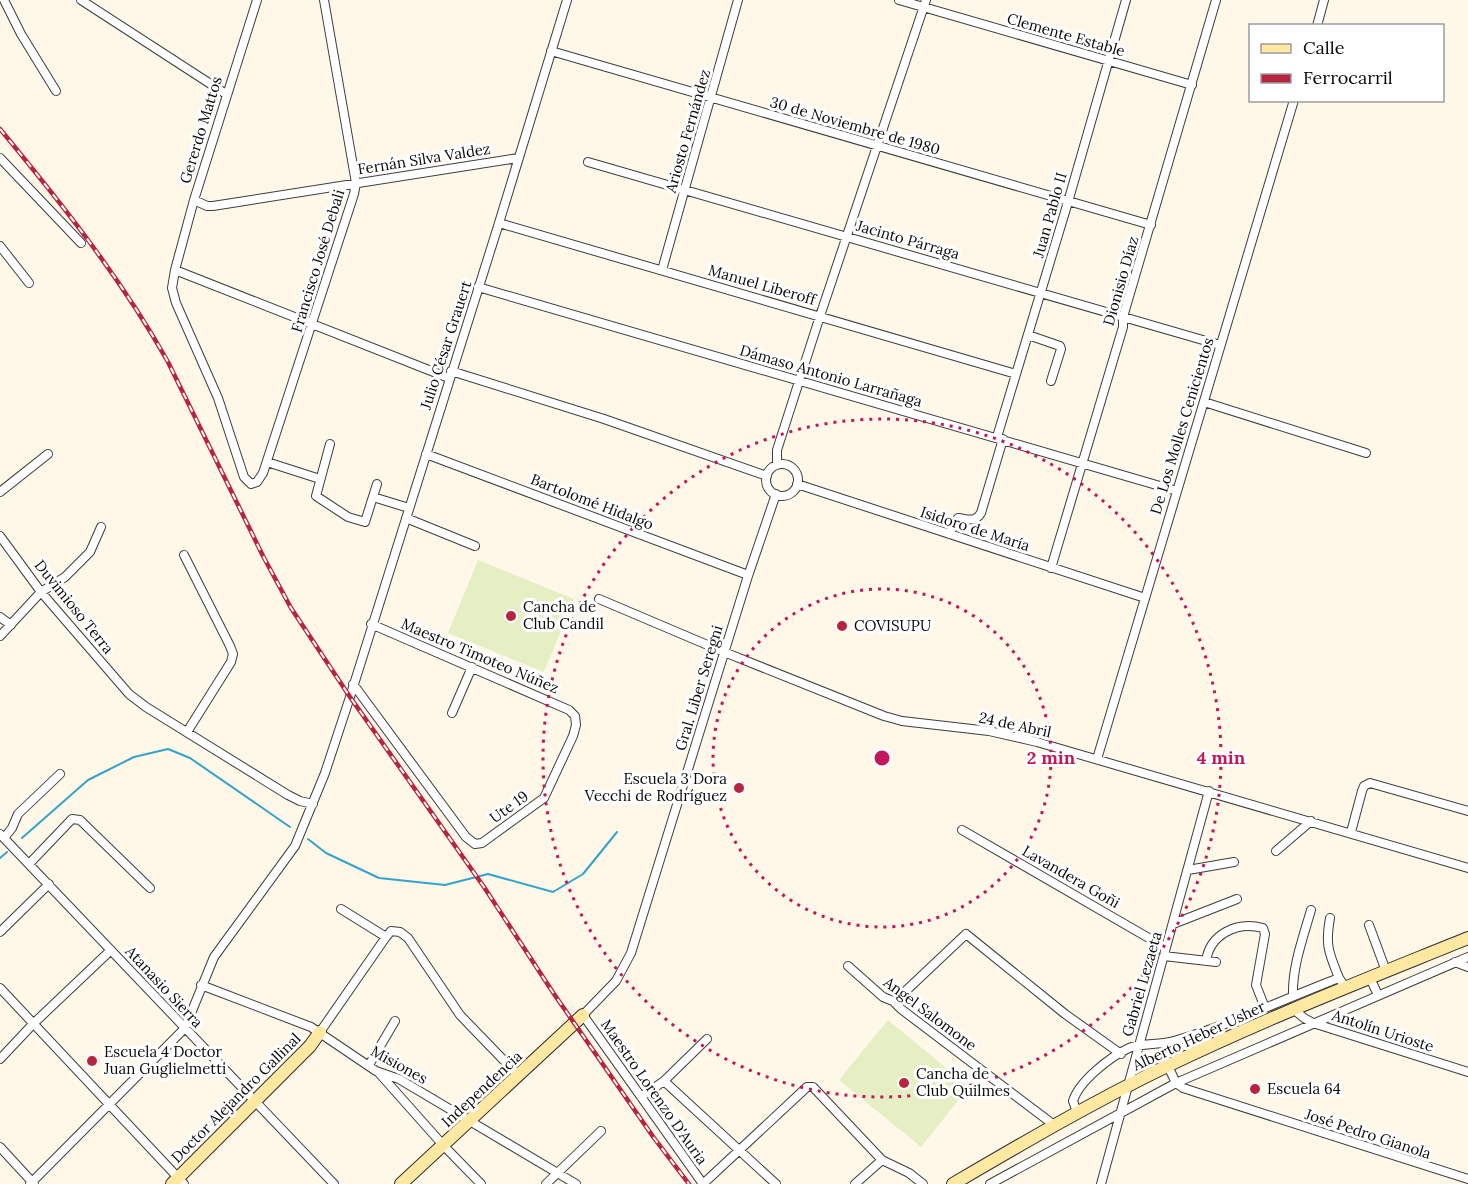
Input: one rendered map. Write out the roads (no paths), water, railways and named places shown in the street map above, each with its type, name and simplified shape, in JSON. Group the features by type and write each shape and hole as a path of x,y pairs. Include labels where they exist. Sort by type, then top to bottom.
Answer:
{"street":[{"path":"4,0 21,34 56,91"},
{"path":"81,0 226,94"},
{"name":"Gererdo Mattos","path":"251,484 244,477 218,398 176,303 172,288 194,200 257,0"},
{"name":"Francisco José Debali","path":"251,484 261,478 267,462 356,183 324,0"},
{"name":"Julio César Grauert","path":"184,1028 201,985 221,946 290,854 313,804 350,697 567,0"},
{"name":"Ariosto Fernández","path":"662,270 738,0"},
{"name":"Clemente Estable","path":"899,0 925,4 1192,85"},
{"name":"Juan Pablo II","path":"949,534 958,518 971,520 978,518 981,513 1016,374 1126,0"},
{"name":"Dionisio Díaz","path":"1051,568 1123,327 1123,316 1216,0"},
{"path":"1318,24 1324,0"},
{"path":"777,465 777,450 799,381 925,4"},
{"name":"30 de Noviembre de 1980","path":"551,51 1151,225"},
{"name":"De Los Molles Cenicientos","path":"1097,759 1293,102"},
{"path":"0,158 81,243"},
{"name":"Fernán Silva Valdez","path":"194,200 207,206 213,206 518,158"},
{"name":"Jacinto Párraga","path":"588,162 1220,345"},
{"name":"Manuel Liberoff","path":"499,223 1016,374"},
{"path":"0,246 29,283"},
{"path":"175,270 312,325 450,375 604,419 766,476"},
{"name":"Dámaso Antonio Larrañaga","path":"478,287 1178,491"},
{"path":"1028,335 1060,345 1061,350 1051,381"},
{"path":"1204,402 1366,453"},
{"path":"330,444 316,495 348,517 365,522 377,484"},
{"path":"0,492 48,454"},
{"name":"Bartolomé Hidalgo","path":"426,454 748,575"},
{"path":"267,462 320,479"},
{"path":"785,464 793,468 797,475 797,484 790,493 776,494 769,489 766,476 770,469 777,465 785,464"},
{"name":"Isidoro de María","path":"797,484 1145,598"},
{"name":"Gral. Liber Seregni","path":"583,1015 616,981 631,953 748,575 776,494"},
{"path":"373,496 409,508"},
{"path":"406,518 475,546"},
{"path":"0,636 41,592 65,577 90,552 101,527"},
{"name":"Duvimioso Terra","path":"0,536 41,592 129,694 288,795 313,804"},
{"path":"184,555 226,636 232,654 231,662 187,732"},
{"name":"24 de Abril","path":"599,599 884,716 1005,734 1351,832 1466,868"},
{"path":"0,617 11,625"},
{"name":"Maestro Timoteo Núñez","path":"371,624 563,707 575,716"},
{"path":"452,713 472,667"},
{"name":"Ute 19","path":"353,684 466,837 475,844 482,843 544,798 573,736 576,725 575,716"},
{"path":"2,836 12,828 18,814 60,774"},
{"path":"1351,832 1362,791 1364,786 1370,783 1468,811"},
{"name":"Gabriel Lezaeta","path":"1101,1184 1209,791"},
{"path":"29,864 72,819 80,820 150,888"},
{"path":"1276,851 1311,821"},
{"name":"Lavandera Goñi","path":"962,830 1165,952"},
{"name":"Atanasio Sierra","path":"2,836 333,1184"},
{"path":"1466,868 1468,856"},
{"path":"1188,870 1234,862"},
{"path":"0,932 49,884"},
{"path":"1173,924 1238,899"},
{"path":"341,909 386,937"},
{"path":"1077,1112 1073,1101 1082,1085 1095,1072 1126,1049 1139,1045 1150,1046 1175,1041 1264,1008 1292,1002 1292,984 1311,910"},
{"path":"1330,918 1326,937 1328,950 1342,983"},
{"path":"1368,925 1386,971"},
{"path":"1165,952 1211,962 1210,946 1221,934 1239,928 1263,928 1265,934 1256,985 1264,1008"},
{"path":"320,1032 386,937 391,931 400,932 408,938 460,1015 518,1076"},
{"path":"894,1002 966,934 1065,1014 1121,1054"},
{"name":"Alberto Heber Usher","path":"954,1184 1077,1112 1292,1002 1342,983 1370,978 1468,938"},
{"path":"0,1059 33,1024 111,950"},
{"path":"1437,950 1444,967"},
{"path":"987,1164 995,1183 1176,1083 1468,957"},
{"path":"1455,962 1468,967"},
{"name":"Angel Salomone","path":"848,966 883,997 894,1002 901,1010 1054,1125"},
{"path":"1370,978 1378,995"},
{"name":"Misiones","path":"201,985 320,1032 376,1071 399,1079 576,1184"},
{"path":"0,988 111,1104 178,1182"},
{"name":"Antolín Urioste","path":"1292,1002 1304,1018 1314,1023 1468,1072"},
{"name":"Independencia","path":"401,1184 583,1015"},
{"name":"Maestro Lorenzo D'Auria","path":"583,1015 703,1184"},
{"path":"369,1065 395,1021"},
{"path":"0,1147 32,1183 184,1028"},
{"name":"Doctor Alejandro Gallinal","path":"178,1182 254,1101 310,1046 320,1032"},
{"path":"641,1097 664,1081 707,1039"},
{"path":"1168,1066 1176,1083"},
{"path":"376,1071 481,1184"},
{"path":"664,1081 776,1184"},
{"name":"José Pedro Gianola","path":"1176,1083 1183,1088 1214,1099 1468,1179"},
{"path":"703,1184 807,1087 818,1089 882,1160 909,1173 923,1184"},
{"path":"546,1184 602,1131"},
{"path":"855,1184 882,1160"}],"waterway":[{"path":"22,838 88,780 134,757 168,749 190,758 290,827"},
{"path":"308,839 326,853 379,878 445,885 488,874 553,892 583,874 617,832"},
{"path":"0,858 7,852"}],"railway":[{"path":"0,129 89,242 150,331 168,362 291,608 350,697 484,887 554,994 654,1138 689,1184"}],"place":[{"name":"Cancha de Club Candil","path":"511,616"},
{"name":"COVISUPU","path":"842,626"},
{"name":"Escuela 3 Dora Vecchi de Rodríguez","path":"739,788"},
{"name":"Escuela 4 Doctor Juan Guglielmetti","path":"92,1061"},
{"name":"Cancha de Club Quilmes","path":"904,1083"},
{"name":"Escuela 64","path":"1255,1089"}]}
